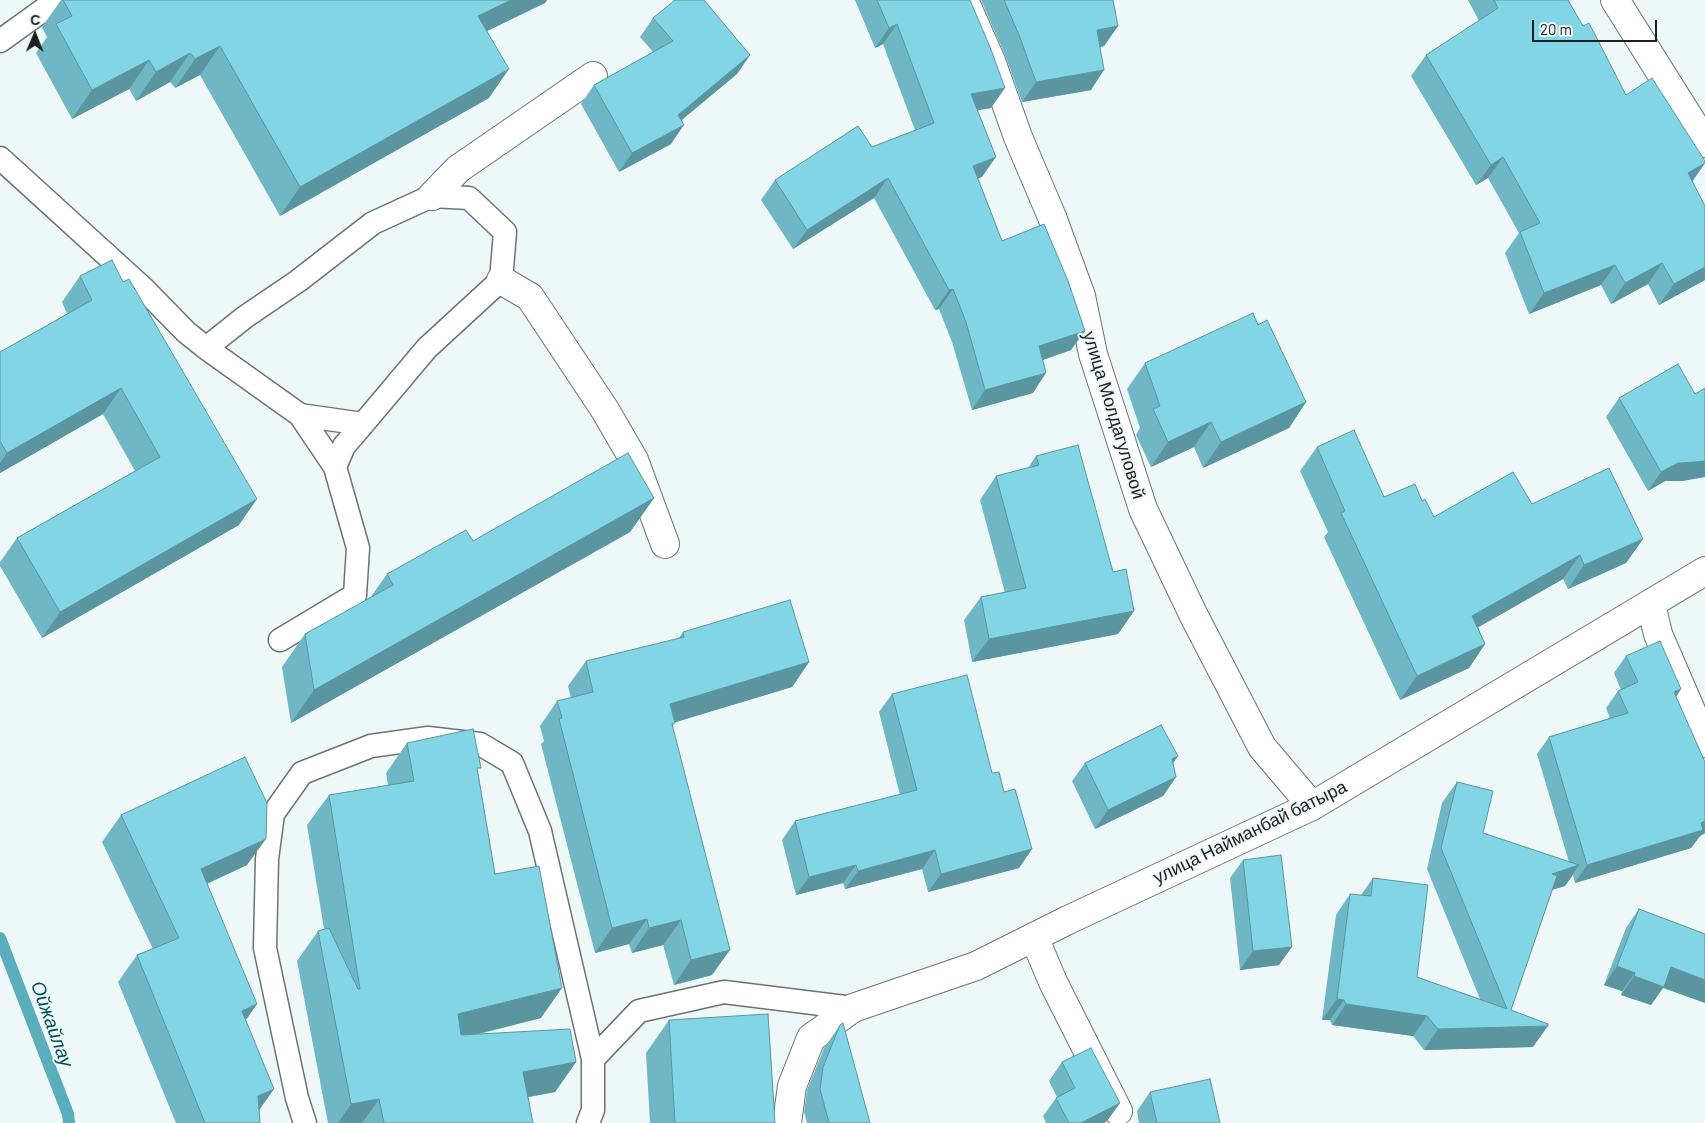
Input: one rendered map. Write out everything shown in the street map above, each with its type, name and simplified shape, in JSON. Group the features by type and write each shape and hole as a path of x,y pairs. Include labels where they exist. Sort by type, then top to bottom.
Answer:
{"street":[{"name":"улица Молдагуловой","path":"964,0 991,61 1018,137 1052,217 1081,296 1093,354 1143,509 1194,616 1262,747 1312,806"},
{"path":"1615,0 1705,143"},
{"path":"432,196 458,169 593,76"},
{"path":"501,280 530,298 605,410 634,460 665,544"},
{"name":"улица Найманбай батыра","path":"787,1123 792,1086 811,1038 853,1008 976,966 1312,806 1705,571"},
{"path":"1651,604 1658,634 1705,742"},
{"path":"1034,937 1053,982 1118,1111"}],"lane":[{"path":"0,41 57,0"},
{"path":"0,158 144,289 186,332 300,415 335,467 358,548 354,594 280,640"},
{"path":"206,348 373,223 432,196 469,198 504,232 501,280 427,348 344,446 335,467"},
{"path":"300,415 362,424"},
{"path":"305,1123 297,1098 265,948 267,858 273,814 302,773 371,746 428,738 480,744 512,762 540,831 593,1059 594,1110 588,1123"},
{"path":"593,1059 639,1011 724,992 853,1008"}],"building":[{"path":"63,0 511,0 478,16 509,69 300,187 220,46 195,59 190,53 156,72 149,60 92,90 56,24 72,16"},
{"path":"675,0 704,0 750,55 678,115 684,125 632,153 594,85 673,41 653,18"},
{"path":"877,0 970,0 1005,88 971,94 996,157 973,166 1002,241 1044,224 1068,281 1085,331 1039,346 1046,373 985,390 966,322 953,289 949,290 888,178 807,230 775,180 858,126 872,147 934,123 897,24 889,28"},
{"path":"1004,0 1113,0 1118,26 1097,30 1104,70 1036,82"},
{"path":"1494,0 1568,0 1583,26 1589,23 1626,95 1652,78 1705,161 1705,163 1688,173 1705,206 1705,267 1674,284 1662,263 1625,283 1615,265 1544,293 1520,232 1540,223 1503,157 1491,165 1426,55 1498,8"},
{"path":"112,260 123,282 129,279 257,499 60,612 17,538 160,457 121,388 7,453 0,441 0,352 92,300 80,276"},
{"path":"1253,313 1258,325 1267,320 1306,402 1221,442 1211,422 1168,442 1153,409 1160,406 1145,363"},
{"path":"1678,364 1695,394 1705,388 1705,461 1678,463 1661,472 1619,398"},
{"path":"1354,430 1384,497 1415,484 1422,501 1425,499 1434,517 1513,472 1532,504 1609,468 1643,539 1584,565 1580,555 1472,616 1485,644 1417,676 1341,513 1345,511 1317,447"},
{"path":"1078,445 1113,572 1126,569 1134,611 989,639 981,597 1026,588 996,476 1039,465 1036,456"},
{"path":"628,453 654,498 314,690 305,634 393,585 387,574 466,530 473,541"},
{"path":"790,600 809,662 670,704 675,723 672,724 730,950 691,960 681,920 649,928 647,919 612,928 559,719 562,718 557,701 593,692 586,661 684,637 683,632"},
{"path":"1660,641 1681,689 1674,692 1705,762 1705,821 1701,823 1703,830 1587,865 1549,737 1628,713 1618,691 1638,682 1626,656"},
{"path":"967,675 992,773 999,772 1004,792 1015,789 1032,849 941,874 935,850 858,871 856,865 809,877 795,821 917,790 892,694"},
{"path":"1161,725 1178,756 1172,759 1176,777 1108,810 1085,763"},
{"path":"473,729 481,768 477,768 495,874 539,866 562,988 458,1014 461,1035 570,1029 576,1062 523,1072 533,1123 384,1123 379,1099 351,1104 318,931 329,928 358,989 360,989 329,795 414,781 407,743"},
{"path":"245,757 267,803 266,839 201,869 257,1004 242,1011 274,1089 258,1096 260,1123 205,1123 137,955 179,938 121,815"},
{"path":"1457,782 1493,791 1483,833 1579,865 1552,874 1557,876 1511,1010 1548,1024 1548,1026 1438,1029 1427,1016 1346,1004 1344,1000 1337,999 1350,894 1371,896 1373,878 1428,885 1417,977 1507,1009 1441,848"},
{"path":"1281,855 1292,947 1253,951 1243,860"},
{"path":"1639,909 1705,934 1705,980 1671,967 1664,987 1634,976 1635,973 1617,966"},
{"path":"768,1014 775,1123 675,1123 669,1020"},
{"path":"843,1023 870,1123 829,1123 820,1089 823,1067 840,1025"},
{"path":"1091,1048 1120,1103 1081,1123 1069,1123 1056,1098 1075,1088 1062,1062"},
{"path":"1210,1079 1220,1123 1157,1123 1150,1092"}],"waterway":[{"name":"Ойжайлау","path":"0,938 68,1114 69,1123"}]}
